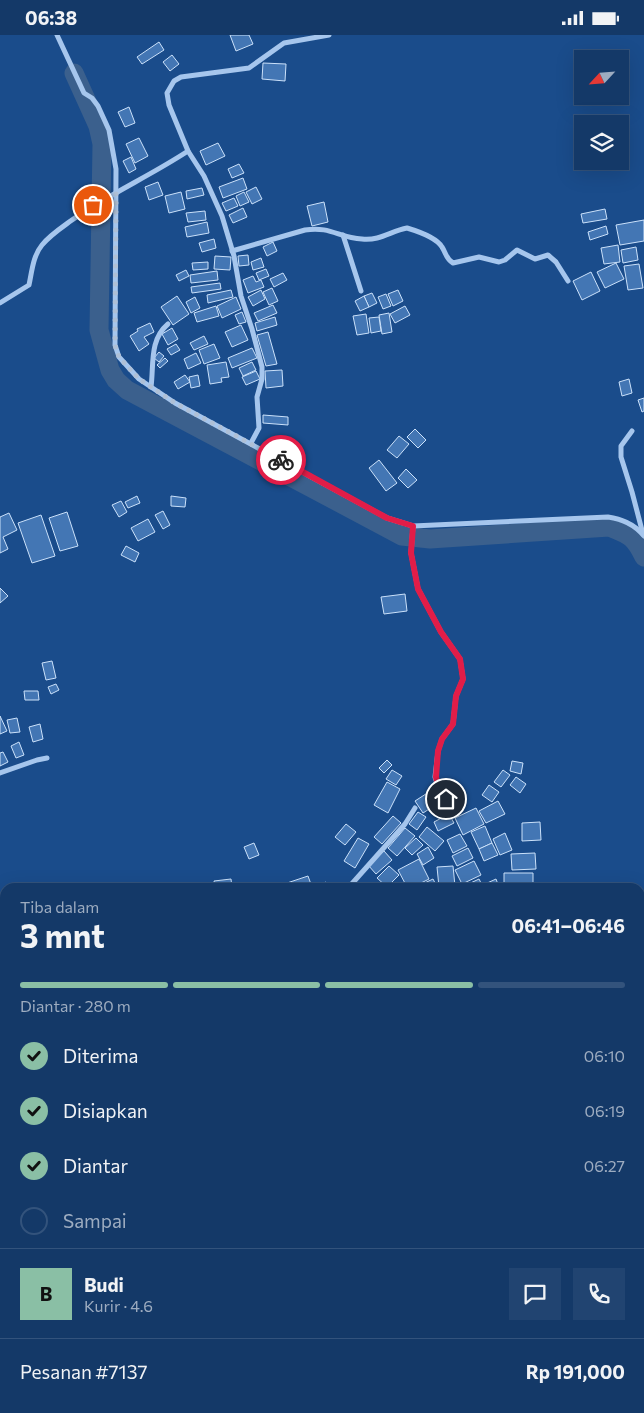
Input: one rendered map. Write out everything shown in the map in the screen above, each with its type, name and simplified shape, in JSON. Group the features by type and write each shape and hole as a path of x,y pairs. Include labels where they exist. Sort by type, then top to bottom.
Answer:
{"street":[{"path":"57,35 84,93 98,105 109,130 116,169 115,345 119,357 139,379 175,403 387,518 413,529 608,517 629,523 644,535"},
{"path":"251,443 259,428 257,397 262,379 262,367 241,296 232,251 222,216 204,176 188,151 166,93 174,81 181,77 249,68 284,43 328,35"},
{"path":"0,303 29,285 34,260 41,245 46,240 93,205 188,151"},
{"path":"232,251 310,229 324,228 358,239 387,236 403,229 411,229 440,244 448,259 453,263 479,257 499,262 517,250 535,259 548,255 556,262 568,281"},
{"path":"343,235 362,291"},
{"path":"151,387 156,337 168,324"},
{"path":"632,431 621,446 621,457 644,535"},
{"path":"413,529 411,553 418,589 441,632 460,659 463,679 456,696 453,724 442,739 438,751 436,777 439,790 456,814"},
{"path":"0,773 47,758"},
{"path":"352,883 405,824 415,808"}],"building":[{"path":"230,35 249,35 253,44 236,51"},
{"path":"159,42 164,50 142,64 137,57"},
{"path":"172,55 179,64 170,71 163,62"},
{"path":"263,63 286,64 285,81 262,79"},
{"path":"129,107 135,123 125,127 118,112"},
{"path":"139,138 148,156 135,163 126,144"},
{"path":"218,143 225,156 206,165 200,151"},
{"path":"131,157 136,169 129,173 123,161"},
{"path":"239,164 244,173 232,178 228,169"},
{"path":"243,178 247,189 223,198 219,187"},
{"path":"158,182 163,195 149,200 145,187"},
{"path":"256,187 262,199 252,204 246,192"},
{"path":"202,188 204,195 187,199 186,191"},
{"path":"181,192 185,209 169,213 165,196"},
{"path":"244,192 249,202 240,206 236,196"},
{"path":"234,198 238,206 226,211 222,203"},
{"path":"324,202 328,222 312,226 307,206"},
{"path":"243,208 247,217 233,223 229,215"},
{"path":"605,209 607,219 583,223 581,214"},
{"path":"205,211 206,220 188,222 186,213"},
{"path":"644,220 644,241 620,245 616,225"},
{"path":"207,222 209,233 187,237 185,227"},
{"path":"606,226 608,234 590,240 588,232"},
{"path":"214,239 216,248 202,252 199,243"},
{"path":"273,242 277,251 267,256 263,247"},
{"path":"618,245 620,262 604,264 601,248"},
{"path":"636,247 638,260 623,263 621,250"},
{"path":"248,255 249,265 239,266 238,256"},
{"path":"215,256 231,257 230,270 214,269"},
{"path":"261,258 264,267 253,270 251,262"},
{"path":"208,262 208,269 193,270 192,263"},
{"path":"616,263 624,279 605,288 597,272"},
{"path":"639,264 643,288 628,290 624,266"},
{"path":"266,269 269,276 259,280 256,273"},
{"path":"186,270 189,276 179,281 176,275"},
{"path":"217,271 218,280 191,283 190,275"},
{"path":"591,272 600,291 582,300 573,281"},
{"path":"283,273 287,280 274,287 270,279"},
{"path":"253,276 256,282 261,280 264,287 248,293 243,280"},
{"path":"220,283 221,289 192,293 191,287"},
{"path":"272,288 278,301 269,305 263,292"},
{"path":"231,290 233,297 208,303 207,295"},
{"path":"261,290 265,299 253,306 248,297"},
{"path":"398,290 403,301 393,306 388,294"},
{"path":"372,293 377,303 369,307 364,296"},
{"path":"386,294 391,306 383,309 378,297"},
{"path":"177,296 189,314 173,325 161,307"},
{"path":"364,296 369,307 360,311 355,301"},
{"path":"195,297 200,308 191,313 186,302"},
{"path":"236,297 241,309 222,318 217,306"},
{"path":"273,305 277,313 258,321 254,313"},
{"path":"216,306 219,316 197,322 194,313"},
{"path":"405,306 410,315 395,323 390,314"},
{"path":"242,312 246,322 239,324 235,315"},
{"path":"389,313 392,332 382,334 379,315"},
{"path":"366,314 369,333 357,335 353,316"},
{"path":"275,317 277,325 257,331 255,323"},
{"path":"379,317 381,331 371,333 369,318"},
{"path":"150,323 154,332 144,337 149,344 139,351 130,336 138,331 137,329"},
{"path":"241,325 248,340 232,347 225,332"},
{"path":"172,328 178,339 168,345 162,334"},
{"path":"268,332 277,364 266,366 257,335"},
{"path":"204,336 208,344 194,350 190,343"},
{"path":"176,344 180,350 171,355 167,349"},
{"path":"214,344 220,358 204,364 199,350"},
{"path":"252,348 257,358 232,368 228,358"},
{"path":"159,352 164,356 159,362 154,358"},
{"path":"196,353 201,363 188,369 184,359"},
{"path":"165,358 168,361 160,368 157,365"},
{"path":"226,362 229,377 221,378 222,382 210,384 207,365"},
{"path":"252,362 256,370 243,376 239,368"},
{"path":"282,370 283,386 266,388 265,371"},
{"path":"256,371 260,379 246,385 242,377"},
{"path":"185,375 190,382 178,389 174,382"},
{"path":"198,375 200,386 191,388 189,377"},
{"path":"629,379 632,393 622,396 619,382"},
{"path":"644,398 644,411 642,412 638,400"},
{"path":"263,415 288,417 288,425 263,423"},
{"path":"415,429 426,440 418,448 407,437"},
{"path":"399,436 409,444 397,458 387,450"},
{"path":"379,460 397,483 386,491 369,468"},
{"path":"406,469 417,480 408,488 398,478"},
{"path":"137,496 140,503 128,508 125,502"},
{"path":"171,496 186,498 185,507 171,506"},
{"path":"121,501 127,512 119,517 112,505"},
{"path":"163,511 170,525 163,529 155,515"},
{"path":"67,512 78,546 60,551 49,518"},
{"path":"9,513 17,530 3,537 8,549 0,553 0,517"},
{"path":"41,515 55,556 32,563 18,523"},
{"path":"148,519 155,532 138,541 131,528"},
{"path":"126,546 139,553 135,562 121,555"},
{"path":"0,588 8,596 0,603"},
{"path":"405,594 407,611 384,614 381,597"},
{"path":"52,661 56,678 46,680 42,663"},
{"path":"56,684 59,690 51,694 48,687"},
{"path":"24,691 38,691 39,700 25,700"},
{"path":"0,716 7,731 0,734"},
{"path":"17,718 20,732 10,733 7,720"},
{"path":"40,724 43,739 33,742 29,727"},
{"path":"19,742 24,755 16,758 11,746"},
{"path":"3,752 8,762 0,766 0,753"},
{"path":"387,760 392,765 384,773 379,768"},
{"path":"512,761 523,763 521,774 510,771"},
{"path":"392,770 402,776 396,785 386,779"},
{"path":"503,770 510,775 501,787 494,782"},
{"path":"516,777 526,784 520,793 510,785"},
{"path":"387,782 400,789 388,813 374,805"},
{"path":"489,785 499,792 492,802 482,795"},
{"path":"432,790 440,802 423,813 415,801"},
{"path":"498,801 505,814 486,823 479,811"},
{"path":"476,808 484,824 463,835 455,818"},
{"path":"418,812 426,817 417,830 409,824"},
{"path":"449,814 454,823 438,831 434,822"},
{"path":"393,816 401,823 382,844 374,837"},
{"path":"540,822 541,840 522,841 522,823"},
{"path":"346,824 356,832 345,845 335,837"},
{"path":"485,826 492,843 479,849 471,832"},
{"path":"427,827 444,841 435,851 419,837"},
{"path":"405,828 415,836 397,856 388,848"},
{"path":"505,833 512,850 500,855 493,839"},
{"path":"460,834 467,846 453,853 447,840"},
{"path":"358,838 369,844 355,868 344,861"},
{"path":"416,838 423,845 412,855 405,848"},
{"path":"254,843 259,855 249,859 244,847"},
{"path":"492,843 498,855 484,861 479,849"},
{"path":"428,847 434,858 423,865 417,854"},
{"path":"468,848 473,858 457,866 452,856"},
{"path":"384,851 392,860 376,874 368,865"},
{"path":"535,853 536,869 512,870 511,854"},
{"path":"419,859 429,879 421,883 405,883 398,870"},
{"path":"474,861 481,875 462,883 455,870"},
{"path":"389,866 399,875 391,883 383,883 377,878"},
{"path":"453,866 455,883 439,883 437,867"},
{"path":"504,873 533,873 533,883 504,883"},
{"path":"308,876 311,883 287,883"},
{"path":"231,879 232,883 214,883 214,881"},
{"path":"433,879 435,883 424,883"},
{"path":"479,879 481,883 470,883"},
{"path":"496,879 498,883 487,883"}],"waterway":[{"path":"74,73 98,126 102,144 99,330 110,370 116,380 127,390 402,536 430,539 609,527 622,532 634,540 644,557"}],"way so far":[{"path":"93,205 116,193 115,345 119,357 139,379 175,403 281,460"}],"route":[{"path":"281,460 387,518 413,526 411,553 418,589 441,632 460,659 463,679 456,696 453,724 442,739 438,751 436,777 439,790 446,799"}]}
